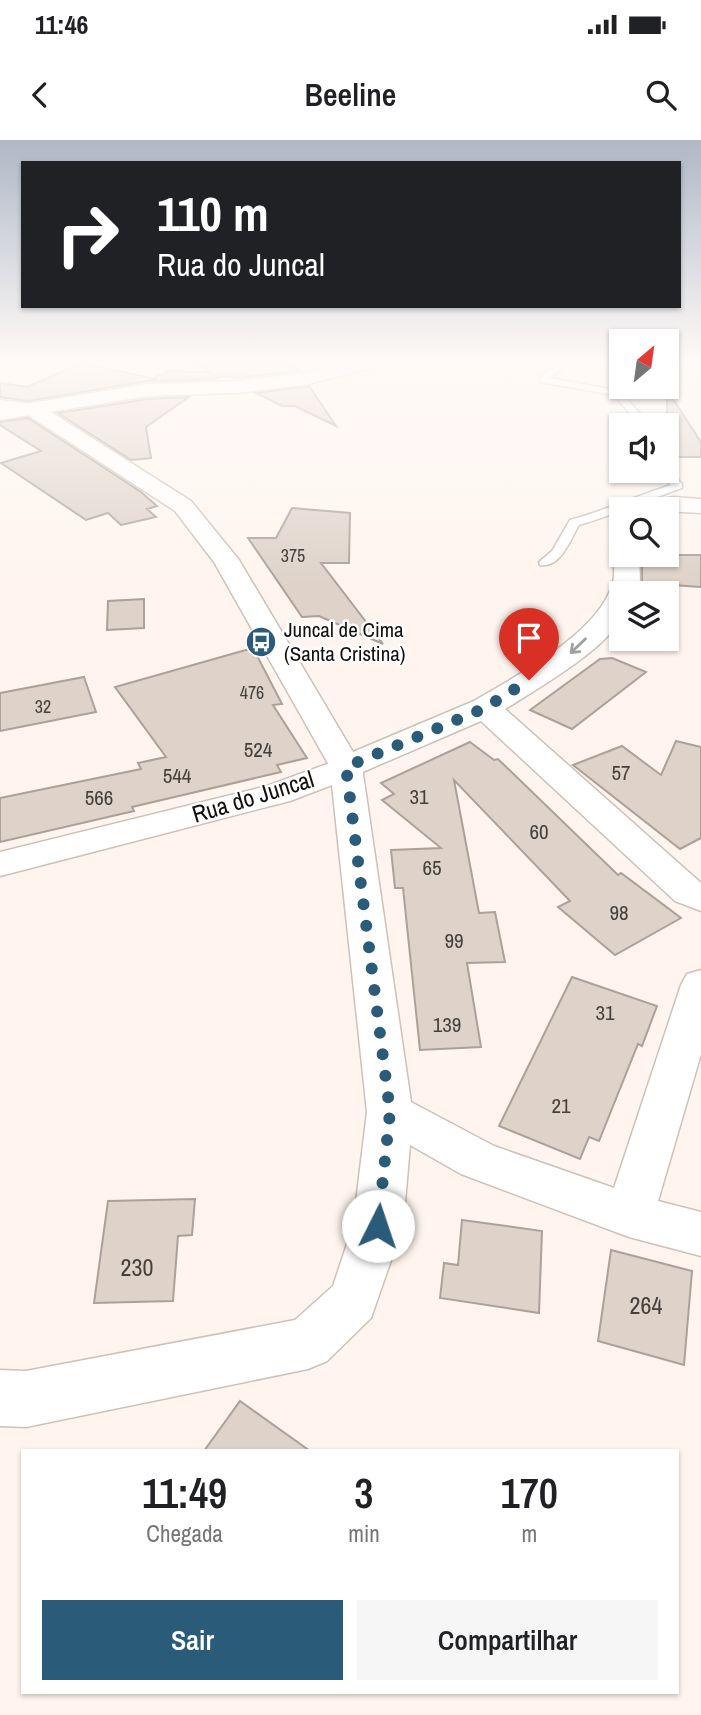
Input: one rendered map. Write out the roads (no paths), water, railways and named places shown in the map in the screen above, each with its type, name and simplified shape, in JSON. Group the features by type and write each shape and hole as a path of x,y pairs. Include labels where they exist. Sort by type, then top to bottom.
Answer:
{"street":[{"path":"0,1398 26,1399 308,1343 353,1301 378,1226 390,1112 346,767 226,561 183,506 74,436"},
{"path":"679,505 701,506"},
{"name":"Rua do Juncal","path":"0,864 278,794 346,767 485,708 573,652 609,614"},
{"path":"485,708 688,892 701,898"},
{"path":"629,1215 701,985"},
{"path":"390,1112 478,1160 629,1215 701,1234"}],"lane":[{"path":"545,562 556,553 574,523 606,514 616,507 678,486 675,483"}],"place":[{"name":"Juncal de Cima (Santa Cristina)","path":"261,642"}]}
